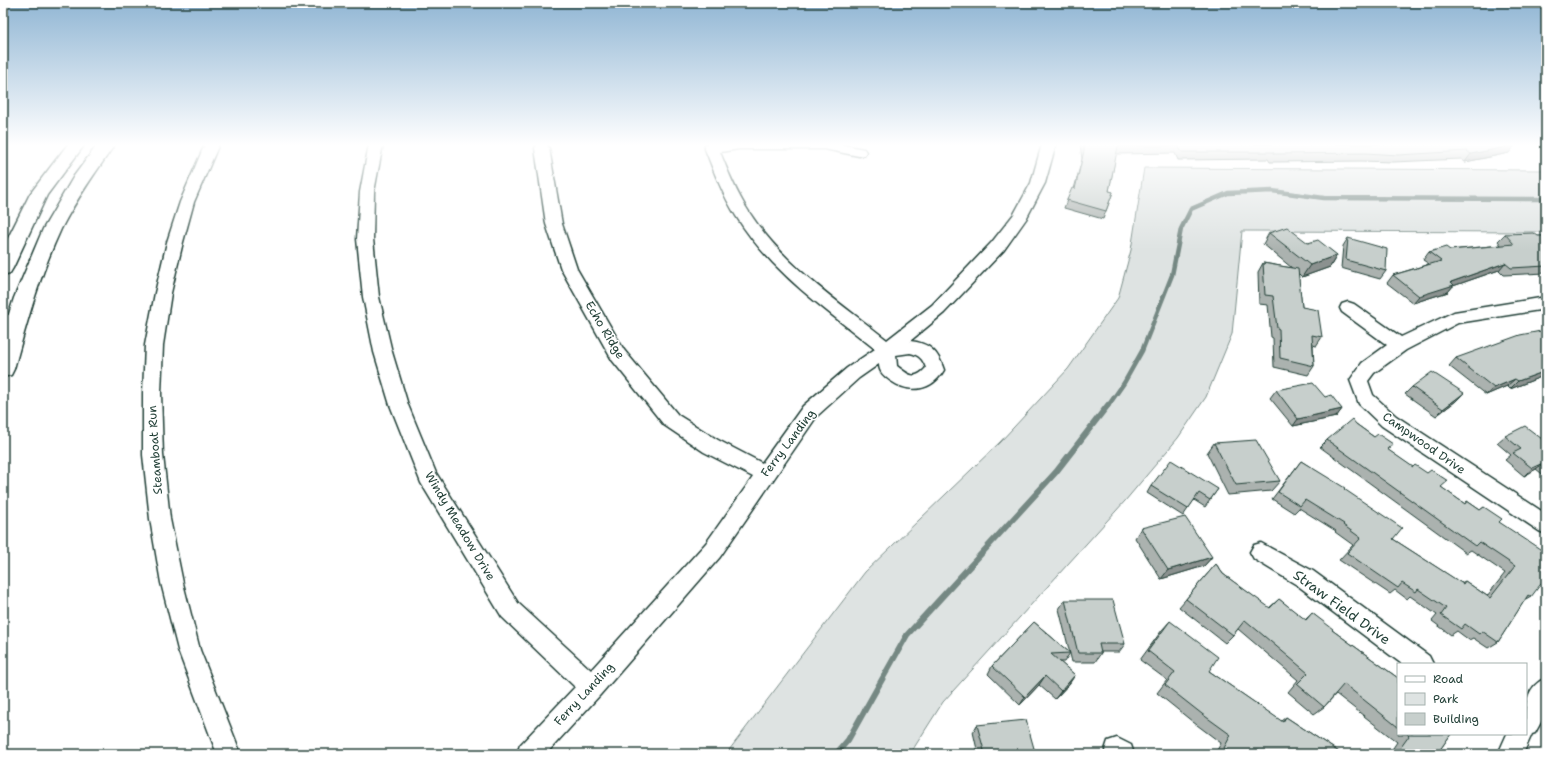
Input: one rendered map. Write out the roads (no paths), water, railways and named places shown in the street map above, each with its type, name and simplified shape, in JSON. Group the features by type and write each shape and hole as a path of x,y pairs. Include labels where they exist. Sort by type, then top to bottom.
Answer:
{"main road":[{"path":"3,268 40,194 51,179"},
{"path":"3,368 11,318 24,298 52,229 81,179"}],"street":[{"name":"Steamboat Run","path":"197,179 187,202 175,242 163,293 154,345 152,393 153,455 160,519 172,583 189,650 229,754"},
{"name":"Windy Meadow Drive","path":"369,179 366,192 365,239 371,297 383,352 399,405 428,477 510,610 592,687"},
{"name":"Echo Ridge","path":"546,179 554,224 569,269 618,355 671,420 711,446 765,474"},
{"path":"725,179 744,216 772,252 815,292 887,349"},
{"name":"Ferry Landing","path":"529,754 592,687 713,550 810,411 853,373 887,349 938,309 998,246 1021,216 1039,179"},
{"path":"1348,308 1400,345 1454,318 1546,303"},
{"name":"Campwood Drive","path":"1400,345 1368,368 1358,380 1365,398 1389,421 1546,525"},
{"name":"Straw Field Drive","path":"1261,552 1305,578 1420,663"},
{"path":"1527,721 1546,690"}],"waterway":[{"path":"1108,406 1124,383 1142,351 1172,275 1181,229 1191,209 1228,193 1272,191 1324,198 1546,199"},
{"path":"836,754 848,740 907,635 1056,472 1108,405"}]}
